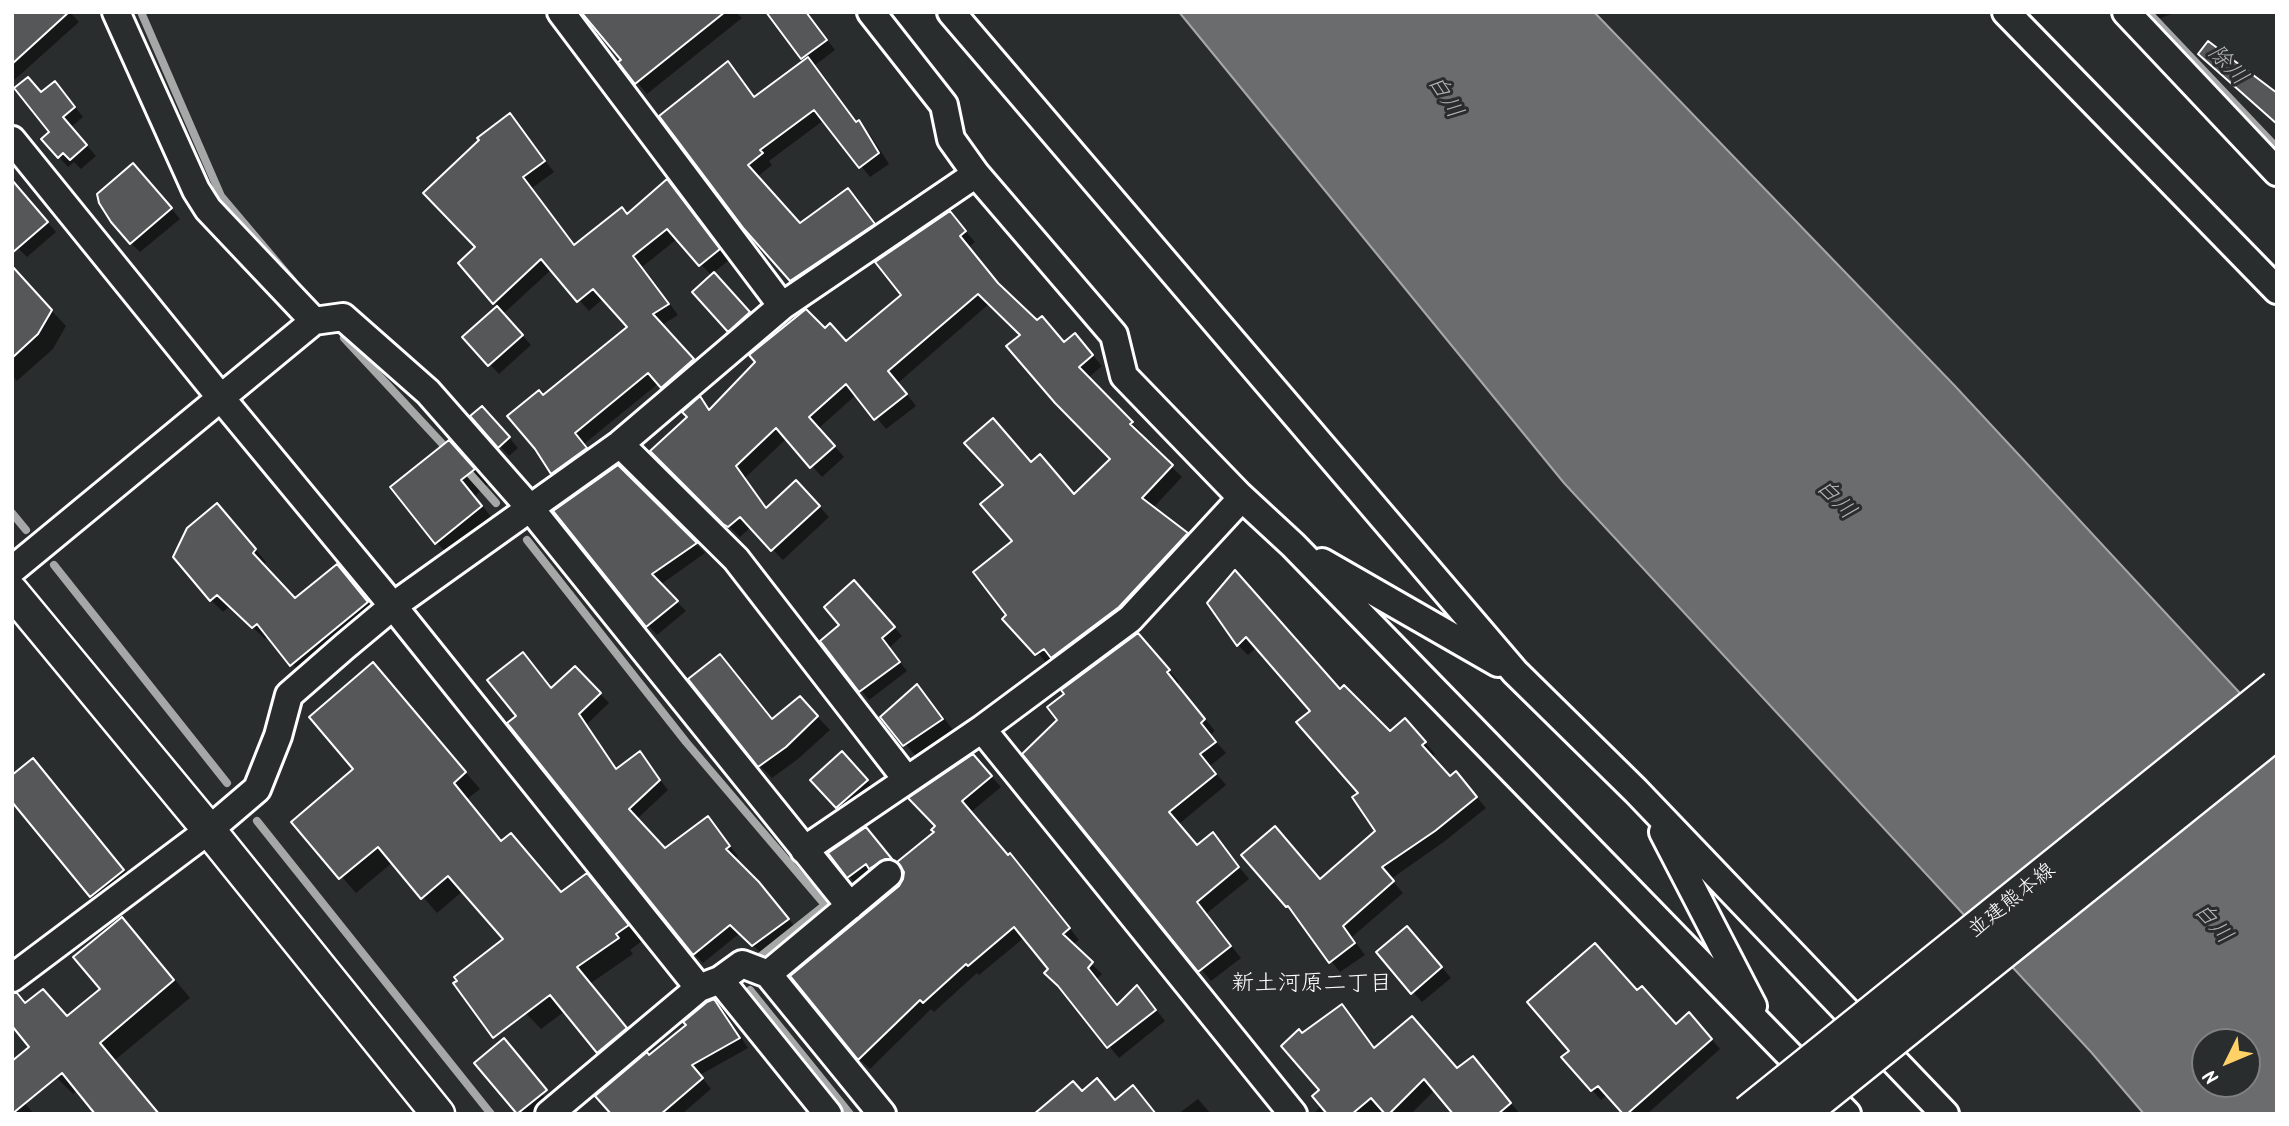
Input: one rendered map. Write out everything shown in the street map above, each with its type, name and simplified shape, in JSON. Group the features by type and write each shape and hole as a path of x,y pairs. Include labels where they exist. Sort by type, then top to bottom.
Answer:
{"main road":[{"name":"並建熊本線","path":"1749,1114 2277,689"},
{"name":"並建熊本線","path":"1798,1114 2277,729"}],"street":[{"path":"116,12 196,190 208,209 314,321"},
{"path":"561,12 782,306"},
{"path":"871,12 944,105 951,139 976,174 1114,335 1124,376 1239,495 1293,545 1847,1114"},
{"path":"951,12 1515,672 1649,805 1945,1114"},
{"path":"2006,12 2277,290"},
{"path":"2126,12 2277,172"},
{"path":"12,140 221,398 709,984 828,1114"},
{"path":"12,978 209,830 257,789 278,736 289,695 393,606 620,444 782,306 976,174"},
{"path":"12,570 314,321 343,317 428,392 530,508 850,906"},
{"path":"620,444 736,559 907,780"},
{"path":"804,850 982,729 1130,620 1238,502 1239,495"},
{"path":"1293,545 1515,672"},
{"path":"12,592 209,830 438,1114"},
{"path":"982,729 1293,1114"},
{"path":"1649,805 1767,1032"},
{"path":"768,974 888,874"},
{"path":"550,1114 709,984 741,964 768,974 882,1114"}],"water":[{"name":"白川","path":"1179,12 1594,12 1955,386 2277,733 2277,1114 2144,1114 2091,1052 1564,483"}],"building":[{"path":"12,12 69,12 12,64"},
{"path":"581,12 725,12 635,84 618,62 621,60"},
{"path":"766,12 806,12 827,40 801,59"},
{"path":"2208,41 2277,93 2277,124 2198,54"},
{"path":"808,57 856,122 859,120 879,153 859,168 814,110 760,150 763,153 748,165 800,223 848,188 875,224 790,281 744,229 659,116 728,61 754,97"},
{"path":"28,77 41,92 55,81 75,107 63,117 87,145 70,160 63,153 58,158 41,139 49,132 14,88"},
{"path":"510,113 545,161 523,177 574,245 622,207 627,214 667,179 720,249 699,266 667,229 633,256 669,304 653,314 694,359 661,388 648,373 575,433 587,448 551,474 535,449 507,416 539,390 543,395 627,327 593,289 577,302 541,259 493,304 458,263 475,247 423,193 479,140 477,138"},
{"path":"133,163 172,208 130,244 111,222 99,203 97,194"},
{"path":"12,180 48,222 12,253"},
{"path":"950,211 966,231 960,236 998,283 1037,320 1042,316 1064,342 1075,333 1093,355 1079,367 1133,422 1130,424 1173,465 1142,498 1188,533 1119,607 1051,658 1044,649 1035,655 1002,619 1006,615 973,572 1012,541 980,504 1003,485 964,443 993,418 1031,462 1040,454 1074,494 1110,459 1055,403 1006,346 1020,335 978,294 888,371 907,394 874,420 846,384 809,417 835,446 810,468 776,428 736,466 766,508 796,480 820,506 771,551 740,517 728,527 723,524 650,451 687,417 682,412 700,396 709,410 755,362 749,355 806,309 825,328 830,323 846,341 901,295 875,262"},
{"path":"12,266 52,310 38,334 12,358"},
{"path":"714,272 750,312 728,332 692,292"},
{"path":"497,306 523,335 488,366 462,337"},
{"path":"482,406 510,437 498,448 470,416"},
{"path":"449,440 475,469 461,480 482,506 435,544 390,487"},
{"path":"618,465 697,543 652,574 678,601 646,627 553,511"},
{"path":"217,503 256,549 253,553 295,598 337,564 368,602 290,666 257,624 252,628 217,595 210,601 173,557 187,528"},
{"path":"1235,570 1340,689 1344,685 1390,731 1405,718 1426,742 1422,745 1450,776 1456,771 1477,797 1435,831 1382,867 1394,881 1343,926 1355,943 1329,963 1288,906 1286,907 1241,855 1275,826 1320,879 1375,831 1352,797 1358,793 1296,722 1310,711 1246,637 1237,646 1207,603"},
{"path":"854,580 895,627 882,638 900,662 859,692 820,641 839,625 824,607"},
{"path":"1138,633 1170,670 1167,672 1205,719 1201,723 1216,742 1200,754 1216,774 1169,812 1197,845 1213,832 1239,867 1197,902 1231,946 1198,972 1022,754 1057,720 1047,707 1064,694 1061,690"},
{"path":"523,652 551,688 575,666 601,693 579,714 616,769 640,751 660,780 629,809 665,848 708,816 730,846 726,849 759,882 789,919 752,946 730,925 693,955 507,723 516,716 487,680"},
{"path":"720,654 772,719 800,696 818,716 786,747 758,767 688,679"},
{"path":"373,662 466,772 454,783 501,841 511,833 561,892 587,873 629,925 616,934 619,938 577,967 627,1028 597,1053 550,995 493,1038 453,983 457,981 454,977 503,939 448,876 421,899 378,847 339,879 291,822 353,769 309,717"},
{"path":"917,684 943,719 903,746 880,717"},
{"path":"842,751 868,780 836,808 810,780"},
{"path":"973,754 992,776 962,801 1008,855 1010,853 1070,928 1063,934 1093,962 1088,968 1117,1005 1137,985 1156,1010 1107,1048 1058,986 1044,973 1048,969 1014,927 968,966 966,964 923,1003 920,1000 858,1060 790,976 899,886 904,872 897,862 934,832 931,830 935,826 908,798"},
{"path":"33,758 124,870 90,897 12,802 12,775"},
{"path":"866,827 892,859 885,859 869,869 866,864 847,878 828,853"},
{"path":"122,917 174,980 100,1043 159,1114 95,1114 62,1073 12,1114 12,1061 29,1047 12,1026 12,993 17,993 25,1003 43,989 67,1016 100,989 73,957"},
{"path":"1407,926 1442,967 1411,994 1376,952"},
{"path":"1595,943 1637,990 1642,986 1676,1024 1689,1012 1712,1039 1627,1114 1623,1114 1598,1086 1591,1091 1561,1057 1569,1051 1527,1002"},
{"path":"714,999 740,1038 692,1065 703,1078 661,1114 611,1114 595,1096 647,1052 649,1055 686,1025 683,1022"},
{"path":"1342,1004 1374,1048 1412,1016 1457,1068 1473,1056 1511,1103 1498,1114 1453,1114 1424,1079 1389,1114 1385,1114 1371,1098 1352,1114 1327,1114 1312,1096 1319,1090 1281,1046 1299,1029 1302,1033"},
{"path":"504,1038 547,1090 517,1114 474,1063"},
{"path":"1097,1078 1115,1100 1133,1085 1156,1114 1034,1114 1073,1081 1082,1091"}],"waterway":[{"path":"141,12 221,196 293,281"},
{"name":"除川","path":"2148,12 2277,148"},
{"path":"344,338 449,451"},
{"path":"463,466 496,503"},
{"path":"12,513 26,530"},
{"path":"527,540 686,742 825,905 756,960"},
{"path":"54,565 227,783"},
{"path":"257,821 491,1114"},
{"path":"750,990 850,1114"}],"district":[{"name":"新土河原二丁目","path":"1312,986"}]}
